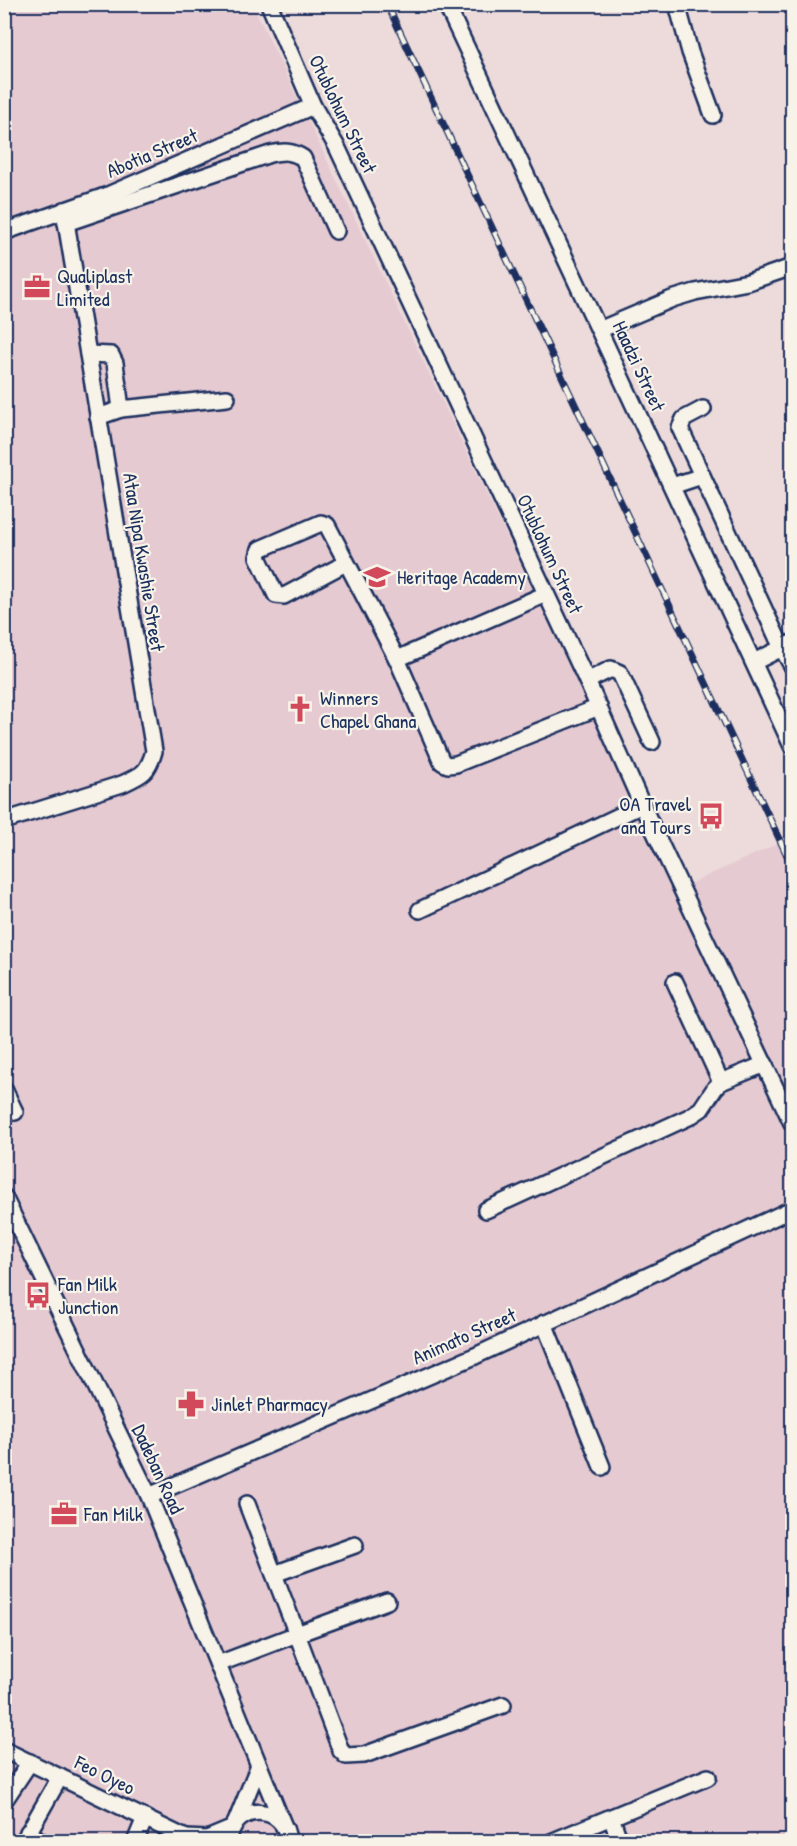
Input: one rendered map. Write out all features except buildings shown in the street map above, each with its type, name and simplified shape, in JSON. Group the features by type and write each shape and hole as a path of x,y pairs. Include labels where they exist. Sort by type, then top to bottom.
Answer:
{"street":[{"name":"Otublohum Street","path":"269,4 314,106 337,147 792,1123"},
{"name":"Haadzi Street","path":"446,4 792,746"},
{"path":"677,4 690,52 713,116"},
{"name":"Abotia Street","path":"4,232 65,217 108,195 314,106"},
{"path":"65,217 283,151 294,152 303,158 336,231"},
{"name":"Ataa Nipa Kwashie Street","path":"4,821 138,777 150,766 154,751 65,217"},
{"path":"600,330 672,299 695,292 748,282 792,267"},
{"path":"88,354 111,354 114,358 121,409"},
{"path":"98,417 121,409 227,398"},
{"path":"703,409 684,419 680,428 787,645 792,666"},
{"path":"672,486 702,476"},
{"path":"346,563 284,596 276,595 258,557 260,549 321,523 327,525 397,659 442,762 448,765 456,764 598,707"},
{"path":"397,659 546,594"},
{"path":"754,662 787,645"},
{"path":"587,681 611,669 620,673 652,742"},
{"path":"420,910 642,805"},
{"path":"675,982 721,1082"},
{"path":"486,1210 689,1117 701,1108 721,1082 765,1064"},
{"path":"4,1089 15,1112"},
{"name":"Dadeban Road","path":"4,1197 149,1496 288,1837"},
{"name":"Animato Street","path":"149,1496 475,1356 792,1209"},
{"path":"544,1323 603,1467"},
{"path":"247,1504 341,1751 346,1756 364,1755 503,1705"},
{"path":"274,1574 355,1545"},
{"path":"218,1664 387,1601"},
{"name":"Feo Oyeo","path":"4,1750 190,1840 207,1839 232,1831 250,1813 266,1813 281,1822 288,1837"},
{"path":"4,1801 30,1762"},
{"path":"232,1831 259,1765"},
{"path":"42,1842 37,1837 26,1837 60,1777"},
{"path":"551,1842 708,1777"},
{"path":"611,1817 620,1842"},
{"path":"135,1842 145,1818"}],"shaded area":[{"path":"5,5 253,5 676,890 792,837 792,1841 5,1842"}],"railway":[{"path":"387,4 792,866"}],"place":[{"name":"Qualiplast Limited","path":"37,287"},
{"name":"Heritage Academy","path":"377,577"},
{"name":"Winners Chapel Ghana","path":"300,709"},
{"name":"OA Travel and Tours","path":"711,816"},
{"name":"Fan Milk Junction","path":"38,1295"},
{"name":"Jinlet Pharmacy","path":"191,1404"},
{"name":"Fan Milk","path":"64,1514"}]}
